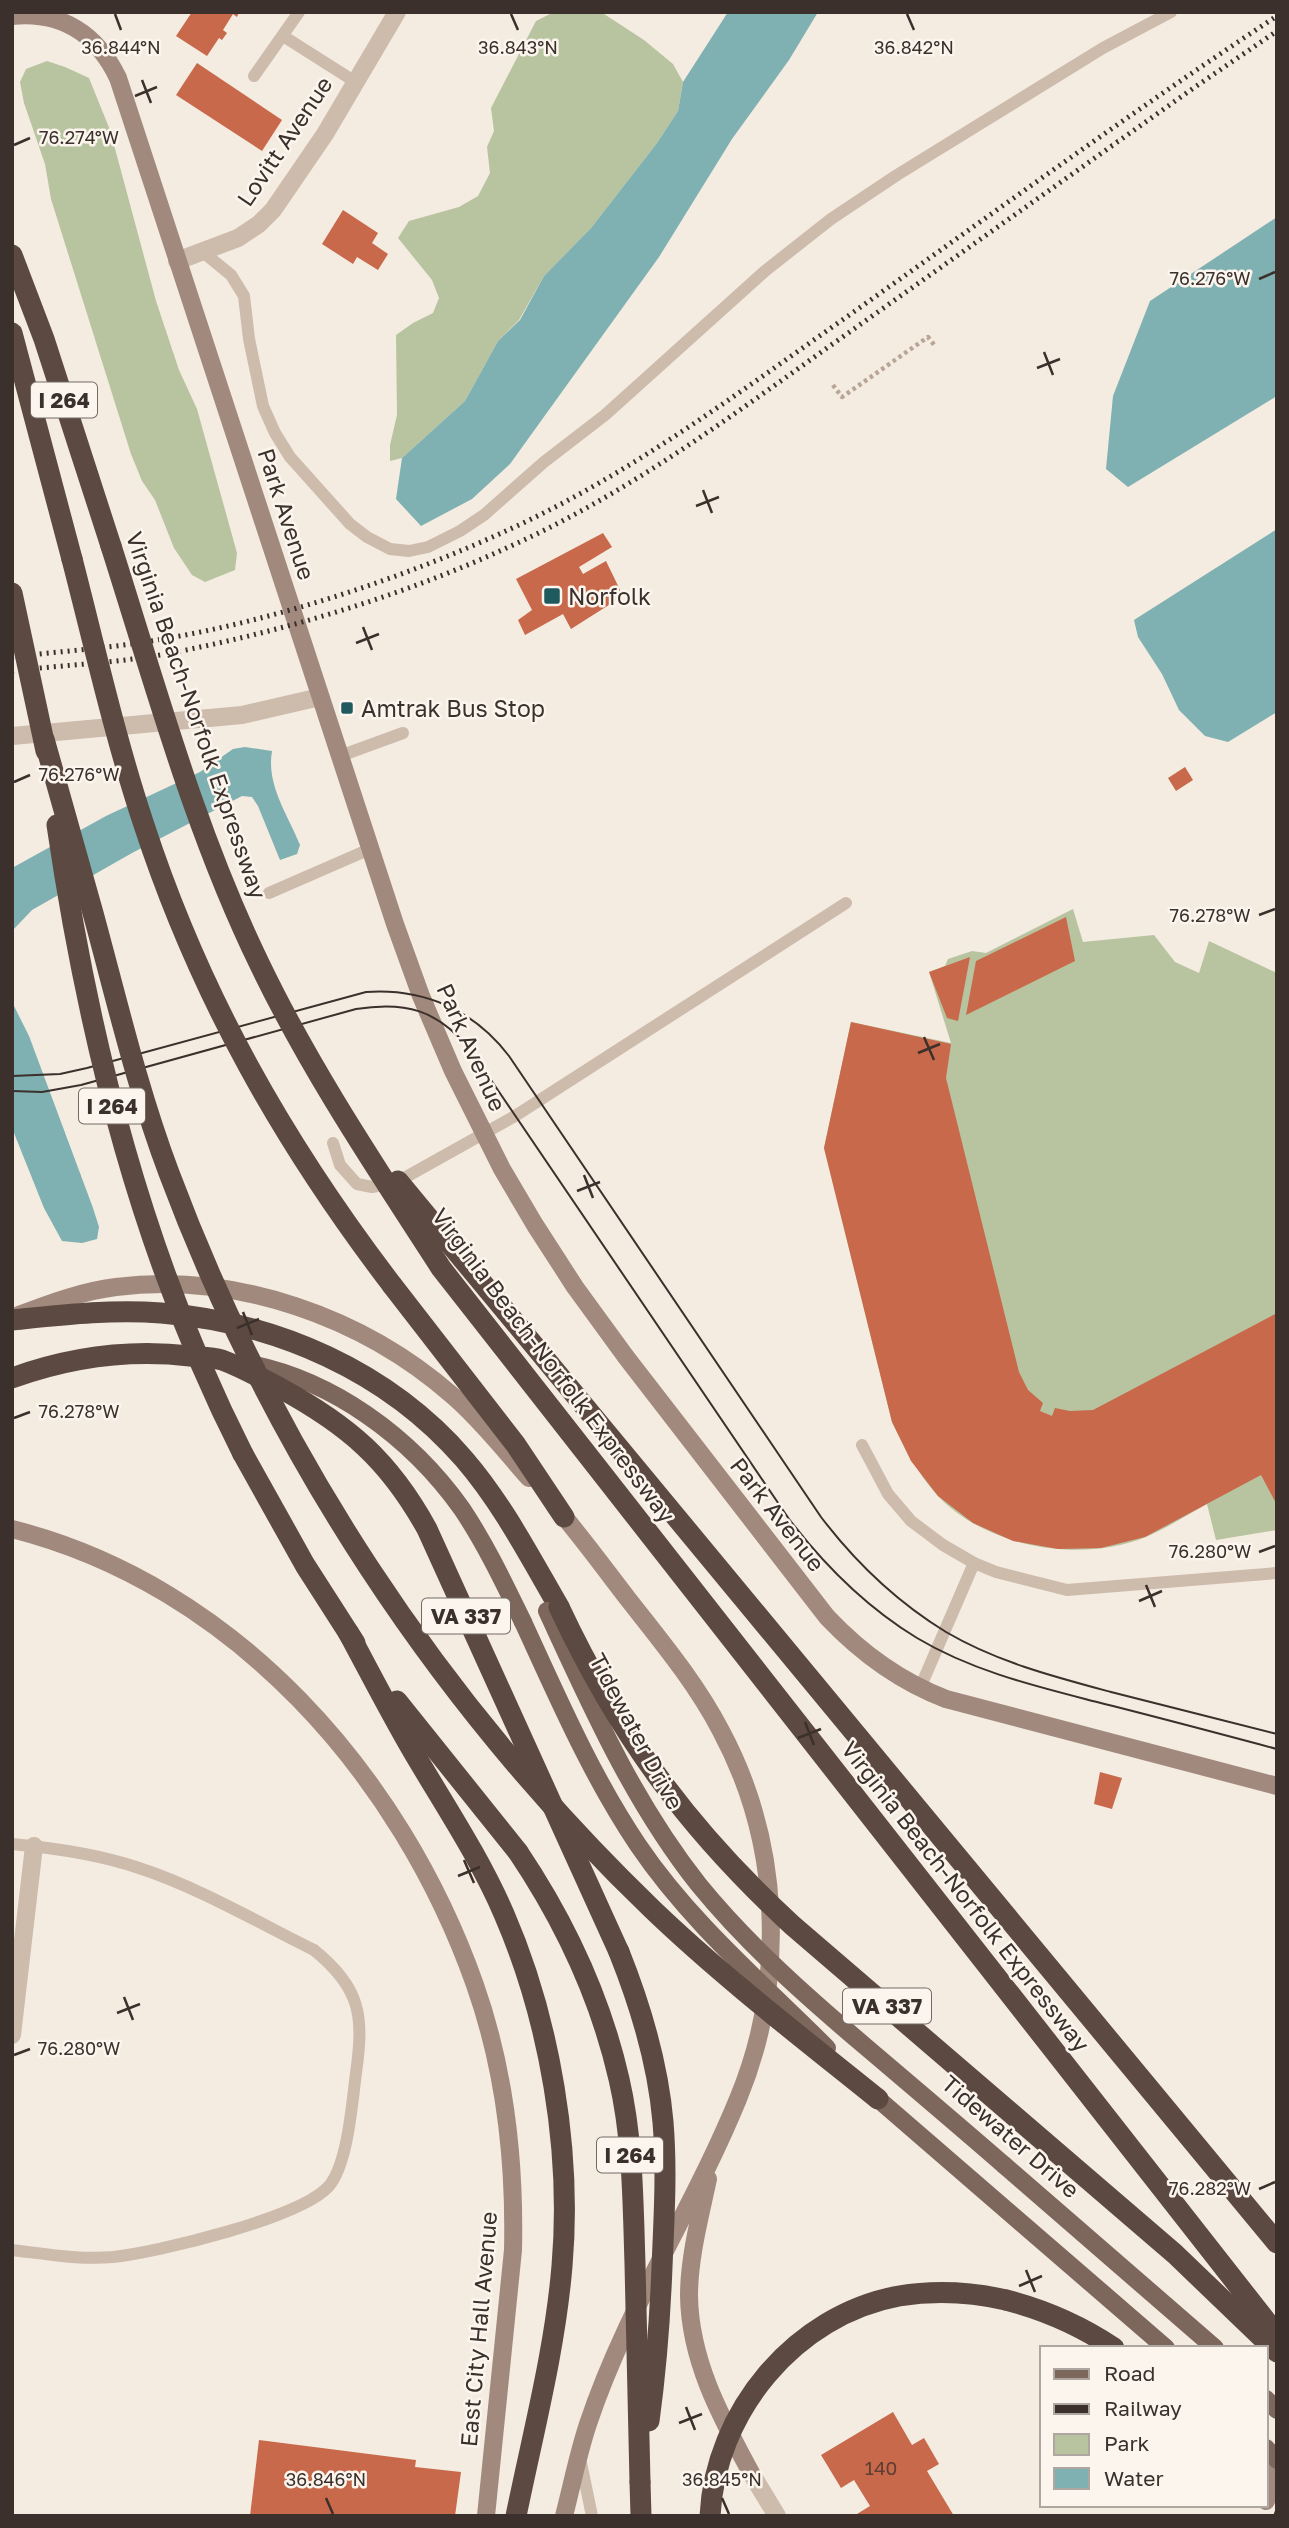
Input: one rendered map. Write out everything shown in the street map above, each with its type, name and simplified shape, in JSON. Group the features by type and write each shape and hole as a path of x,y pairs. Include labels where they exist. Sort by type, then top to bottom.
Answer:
{"highway":[{"name":"Virginia Beach-Norfolk Expressway","path":"12,255 44,339 177,751 239,920 288,1020 341,1112 441,1268 1277,2335"},
{"path":"12,333 131,784 158,867 222,1018 270,1107 325,1194 516,1445 565,1517"},
{"name":"I 264","path":"12,593 44,739 71,922 124,1149 148,1229 181,1318 243,1454 290,1542 348,1632 399,1704 518,1852 552,1905 586,1974 602,2017 620,2081 633,2202 641,2516"},
{"path":"44,739 128,1046 168,1170 212,1280 247,1355 283,1426 344,1531 435,1664 568,1824 687,1941 760,2005 878,2099"},
{"path":"341,1112 1277,2243"},
{"name":"VA 337","path":"12,1319 92,1313 161,1313 259,1331 322,1352 382,1387 438,1431 484,1485 522,1544 553,1609 641,1754 670,1796 740,1875 793,1925 1175,2254 1277,2352"},
{"name":"VA 337","path":"12,1378 63,1362 125,1353 220,1360 301,1399 344,1427 384,1466 413,1504 427,1529 620,1952 639,2005 654,2061 663,2123 665,2161 658,2361 640,2482"},
{"path":"348,1632 493,1891 525,1970 547,2047 560,2142 562,2265 555,2325 516,2516"},
{"path":"710,2516 718,2465 732,2427 758,2385 807,2337 854,2311 900,2296 968,2293 1028,2305 1067,2321 1111,2346"}],"main road":[{"name":"Park Avenue","path":"12,16 41,14 55,19 82,33 103,52 111,65 124,95 370,849 421,996 445,1054 484,1134 518,1198 575,1287 827,1617 871,1658 920,1688 946,1699 1277,1786"},
{"path":"12,1319 53,1302 94,1291 170,1284 260,1296 308,1311 374,1340 415,1366 452,1395 565,1517 672,1655 706,1706 738,1766 760,1828 765,1853 770,1906 770,1965 765,2004 750,2068 714,2154 619,2348 597,2400 579,2454 564,2516"},
{"path":"220,1360 261,1366 319,1388 360,1410 433,1472 462,1510 487,1550 602,1788 656,1870 717,1941 878,2099 1164,2346"},
{"name":"East City Hall Avenue","path":"12,1529 53,1542 124,1571 197,1613 252,1654 309,1711 362,1773 408,1840 444,1908 475,1986 486,2023 503,2098 511,2162 514,2214 510,2284 486,2516"},
{"name":"Tidewater Drive","path":"553,1609 615,1757 654,1822 698,1884 747,1939 803,1993 1213,2346"},
{"path":"714,2154 694,2246 689,2294 690,2316 705,2381 751,2473"},
{"path":"1268,2497 1277,2469"}],"street":[{"name":"Lovitt Avenue","path":"177,261 238,239 273,210 325,134 397,12"},
{"path":"12,736 242,715 320,696"},
{"path":"12,2035 34,1846"},
{"path":"751,2473 777,2516"}],"lane":[{"path":"254,76 299,12"},
{"path":"203,252 231,275 244,296 249,339 263,406 290,457 350,524 367,537 390,549 409,551 428,547 484,515 544,462 605,415 765,271 831,219 897,174 1103,48 1171,12"},
{"path":"283,36 354,81"},
{"path":"340,756 403,733"},
{"path":"269,893 370,849"},
{"path":"333,1143 340,1165 357,1184 372,1187 397,1182 523,1111 846,903"},
{"path":"862,1445 888,1494 911,1521 943,1545 996,1572 1067,1590 1277,1573"},
{"path":"920,1688 975,1563"},
{"path":"12,1844 91,1855 138,1867 183,1885 314,1950 332,1965 347,1984 360,2022 350,2116 340,2169 330,2185 316,2198 302,2206 236,2229 152,2251 114,2257 83,2258 12,2250"},
{"path":"579,2454 592,2516"}],"path":[{"path":"833,385 842,397 928,337 934,346"}],"green space":[{"path":"554,12 601,12 644,40 673,64 683,82 678,111 657,143 591,228 544,276 519,320 498,341 465,401 402,458 390,461 390,445 397,415 396,335 433,313 439,298 432,280 398,238 409,221 459,207 478,196 490,173 487,147 494,131 491,108 536,21"},
{"path":"47,61 89,78 110,130 156,301 179,370 197,409 237,553 235,570 205,582 192,575 174,548 155,500 142,481 131,454 51,199 45,164 24,103 20,82 26,69"},
{"path":"1073,909 1083,942 1154,935 1175,962 1199,973 1209,941 1277,973 1277,1530 1216,1540 1207,1504 1146,1537 1120,1545 1092,1549 1035,1546 981,1527 957,1513 937,1495 917,1469 892,1422 824,1148 851,1022 951,1043 929,972 945,966 948,959 972,951 986,953"}],"water":[{"path":"728,12 818,12 789,60 732,139 659,257 510,464 472,499 421,526 396,499 402,458 465,401 498,341 520,320 544,276 591,228 657,143 678,111 683,82"},
{"path":"1277,217 1277,396 1128,487 1106,469 1113,396 1150,301"},
{"path":"1277,529 1277,712 1228,742 1205,736 1179,710 1162,674 1138,637 1134,620"},
{"path":"245,747 272,751 272,776 279,800 300,845 297,854 280,860 258,806 252,797 242,796 132,853 32,910 12,931 12,868 106,816 200,772 233,749"},
{"path":"12,1002 29,1036 93,1208 99,1227 97,1239 82,1243 62,1241 44,1208 12,1128"}],"building":[{"path":"192,12 239,12 237,17 233,14 223,30 227,33 222,40 219,38 207,56 176,36"},
{"path":"197,63 282,120 262,151 176,95"},
{"path":"343,210 378,233 372,243 388,254 378,270 357,257 353,264 322,244"},
{"path":"603,533 612,547 579,567 583,574 606,561 623,596 571,629 563,614 525,635 518,620 532,610 516,579"},
{"path":"1185,767 1193,780 1176,791 1168,778"},
{"path":"1066,917 1075,961 966,1015 976,961"},
{"path":"970,957 958,1021 947,1018 929,972"},
{"path":"851,1022 951,1044 946,1078 1019,1372 1028,1390 1043,1403 1040,1411 1052,1416 1055,1408 1070,1411 1093,1410 1277,1313 1277,1505 1261,1475 1145,1537 1101,1548 1058,1549 1013,1541 973,1523 938,1496 911,1461 892,1422 824,1148"},
{"path":"1100,1772 1122,1778 1112,1809 1094,1804"},
{"path":"893,2412 912,2445 924,2438 939,2464 927,2471 954,2516 858,2516 857,2514 870,2506 854,2480 841,2488 821,2455"},
{"path":"259,2440 416,2460 415,2467 461,2472 455,2516 250,2516"}],"tram line":[{"path":"12,1076 60,1074 87,1068 366,992 428,998 464,1014 480,1026 509,1056 821,1517 848,1550 894,1595 946,1632 1006,1660 1090,1686 1277,1734"},
{"path":"12,1091 42,1092 81,1085 356,1009 390,1006 419,1011 433,1017 470,1049 789,1519 817,1553 864,1599 917,1638 982,1669 1050,1690 1277,1749"},
{"path":"1274,2516 1277,2508"}],"railway":[{"path":"12,657 163,639 294,609 426,565 552,509 636,461 718,407 1111,129 1277,16"},
{"path":"12,671 166,654 299,623 429,580 555,525 596,503 713,429 1277,31"}],"place":[{"name":"Norfolk","path":"552,596"},
{"name":"Amtrak Bus Stop","path":"347,708"}]}
